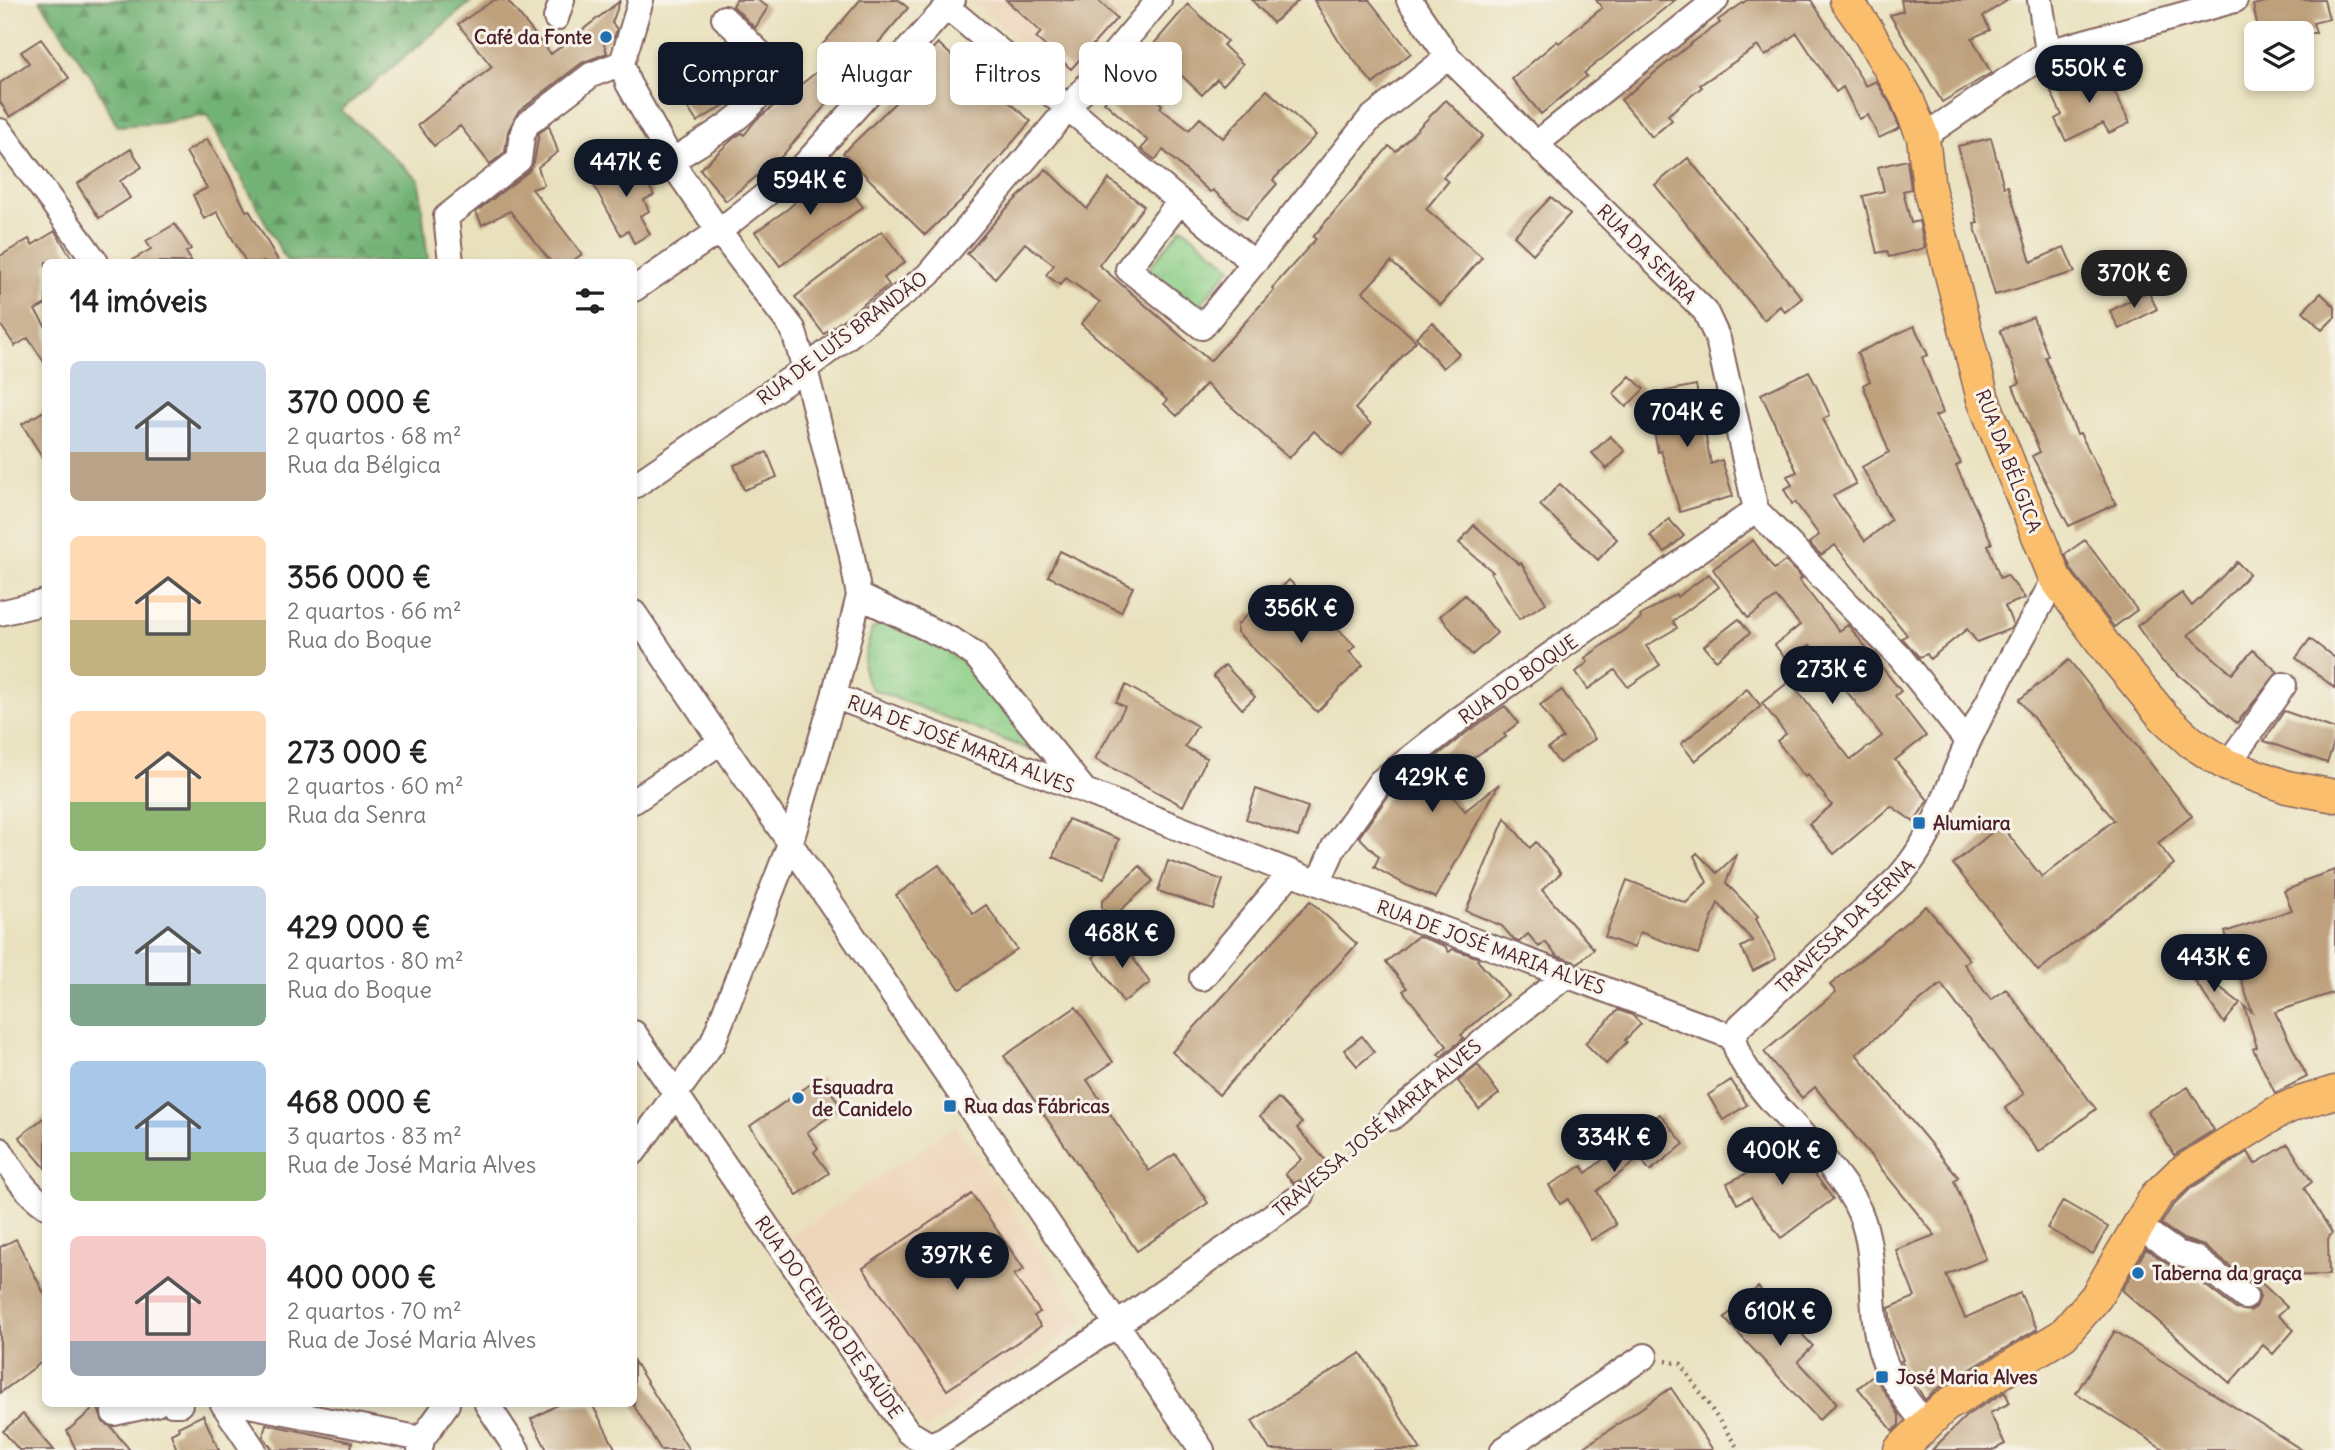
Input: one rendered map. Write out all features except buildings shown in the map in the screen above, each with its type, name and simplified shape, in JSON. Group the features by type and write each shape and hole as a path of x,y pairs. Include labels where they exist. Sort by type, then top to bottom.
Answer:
{"main road":[{"name":"RUA DA BÉLGICA","path":"1846,0 1906,96 1923,137 1929,188 1983,399 2055,578 2102,642 2163,716 2191,742 2227,765 2287,787 2335,796"},
{"path":"1900,1450 1925,1424 1964,1393 2063,1335 2096,1297 2155,1196 2179,1174 2276,1113 2292,1105 2335,1092"}],"street":[{"path":"637,1148 713,1042 791,841 834,696 859,596 851,551 793,329 719,231 672,161 628,83 622,63 640,0"},
{"name":"RUA DE LUÍS BRANDÃO","path":"637,484 805,369 928,275 1159,0"},
{"name":"RUA DA SENRA","path":"1409,0 1448,57 1705,312 1718,339 1756,510"},
{"path":"1536,145 1716,0"},
{"path":"2039,0 2049,52"},
{"path":"1923,137 2049,52 2235,0"},
{"path":"637,287 719,231 805,164 950,3 1067,107 1254,263"},
{"path":"672,161 745,111 766,89 773,72 761,54 724,18"},
{"path":"1180,201 1128,269 1202,327 1370,120 1448,57"},
{"path":"451,259 446,217 519,160 522,135 527,124 592,75 622,63"},
{"path":"0,131 94,259"},
{"path":"1756,510 1900,657 1968,742"},
{"name":"RUA DO BOQUE","path":"1318,883 1334,847 1380,782 1461,718 1756,510"},
{"name":"TRAVESSA DA SERNA","path":"1733,1037 1740,1026 1916,858 1947,797 1968,742 2055,578"},
{"path":"859,596 954,641 975,655 1085,791"},
{"path":"0,613 42,604"},
{"path":"637,616 1202,1450"},
{"path":"2227,765 2284,685"},
{"name":"RUA DE JOSÉ MARIA ALVES","path":"834,696 1291,873 1733,1037"},
{"path":"637,798 722,741"},
{"path":"1202,978 1291,873"},
{"name":"TRAVESSA JOSÉ MARIA ALVES","path":"1391,1118 1567,975"},
{"path":"1733,1037 1736,1055 1844,1184 1860,1213 1868,1241 1878,1341 1889,1371 1905,1399 1925,1424"},
{"name":"RUA DO CENTRO DE SAÚDE","path":"637,1038 908,1432 930,1445 944,1439 1116,1325"},
{"path":"0,1150 14,1174 42,1203"},
{"name":"TRAVESSA JOSÉ MARIA ALVES","path":"1116,1325 1302,1195"},
{"path":"2137,1225 2177,1253 2195,1258 2245,1297"},
{"path":"1503,1450 1645,1356"},
{"path":"114,1413 142,1407"},
{"path":"225,1407 254,1450"},
{"path":"256,1407 421,1445 445,1407"},
{"path":"489,1407 517,1450"}],"path":[{"name":"TRAVESSA JOSÉ MARIA ALVES","path":"1302,1195 1391,1118"},
{"path":"1645,1356 1681,1364 1739,1450"}],"shaded area":[{"path":"970,0 1112,0 1128,14 1104,42 1079,42 1079,71 1075,76 1065,77 1065,42 1019,42"},
{"path":"956,1126 1084,1316 1082,1324 925,1430 792,1235"}],"green space":[{"path":"40,0 473,0 341,110 419,180 428,259 285,259 207,115 160,123 117,126 92,78"},
{"path":"1182,227 1231,267 1198,307 1149,268"},
{"path":"884,623 947,649 960,659 1043,755 872,689 867,682 864,660 872,629"}],"place":[{"name":"Café da Fonte","path":"606,37"},
{"name":"Alumiara","path":"1919,823"},
{"name":"Esquadra de Canidelo","path":"798,1098"},
{"name":"Rua das Fábricas","path":"950,1106"},
{"name":"Taberna da graça","path":"2138,1273"},
{"name":"José Maria Alves","path":"1882,1377"}]}
